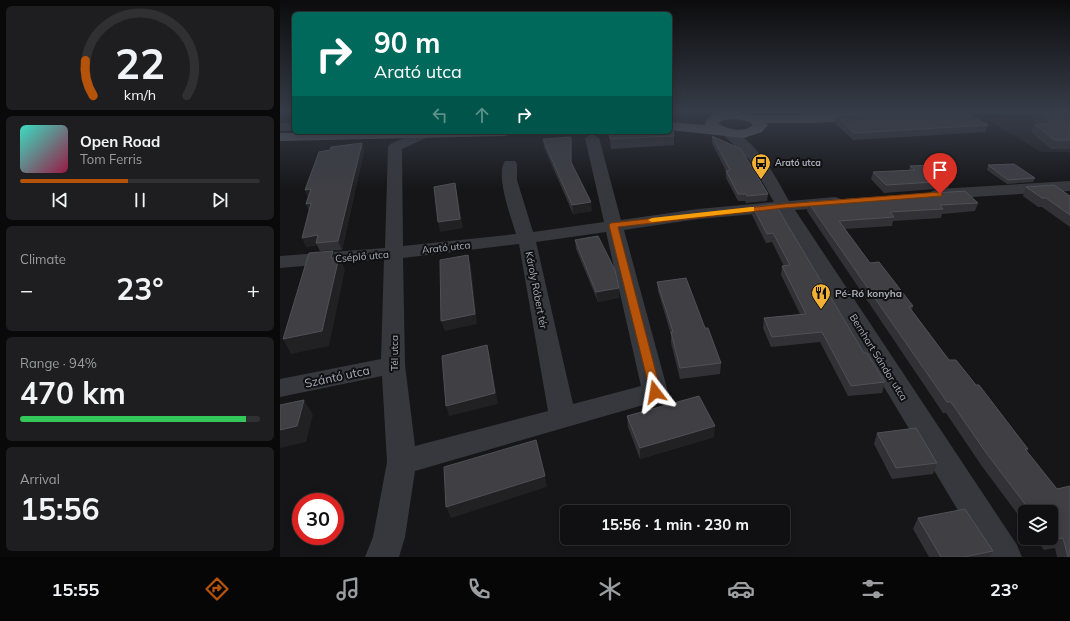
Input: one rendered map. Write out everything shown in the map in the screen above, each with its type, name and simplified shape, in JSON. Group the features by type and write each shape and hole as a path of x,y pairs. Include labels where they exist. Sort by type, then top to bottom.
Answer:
{"street":[{"path":"377,137 395,147 417,137"},
{"name":"Bernhart Sándor utca","path":"736,137 755,156 784,206 1005,557"},
{"name":"Bernhart Sándor utca","path":"755,137 755,156"},
{"path":"402,462 655,392 592,138"},
{"name":"Tél utca","path":"382,557 389,537 402,462 393,365 395,147"},
{"name":"Károly Róbert tér","path":"510,164 509,180 526,238 563,417"},
{"path":"924,196 1070,186"},
{"name":"Arató utca","path":"395,253 526,238 613,225 784,206 854,201"},
{"name":"Cséplő utca","path":"280,262 395,253"},
{"name":"Szántó utca","path":"280,388 393,365"}],"shaded area":[{"path":"1016,137 1070,137 1070,154 1067,152 1041,152"}],"building":[{"path":"571,137 571,162 591,202 572,205 543,139"},
{"path":"610,137 653,137 610,139"},
{"path":"713,137 741,149 768,194 747,196 746,194 738,194 726,171 730,170"},
{"path":"1050,137 1070,137 1070,140 1054,140"},
{"path":"362,143 338,241 316,243 318,235 302,238 311,203 306,204 311,189 305,190 319,152 330,150 331,147"},
{"path":"1014,164 1035,178 1008,180 988,165"},
{"path":"932,165 951,181 886,185 873,172 915,170 910,166"},
{"path":"455,183 460,219 438,222 434,187"},
{"path":"1054,185 1070,196 1070,215 1046,198 1042,198 1026,187"},
{"path":"965,191 978,203 940,205 943,209 890,212 894,217 839,221 870,263 879,262 913,306 909,307 949,360 956,360 976,385 979,385 1028,449 1025,449 1057,489 1070,486 1070,557 1068,557 1063,538 1058,539 1058,505 1026,505 987,454 951,402 947,402 808,202"},
{"path":"775,204 864,353 867,353 885,382 851,386 822,332 772,337 764,318 806,314 782,266 790,265 773,233 767,234 753,207"},
{"path":"598,236 615,270 619,288 596,292 575,240"},
{"path":"333,251 331,258 339,257 322,331 283,339 309,253"},
{"path":"468,255 475,314 441,321 440,260"},
{"path":"686,278 705,328 708,328 721,363 680,368 671,332 673,332 657,282"},
{"path":"487,345 495,393 446,406 442,356"},
{"path":"699,396 715,426 640,448 627,416"},
{"path":"304,400 297,426 280,430 280,405"},
{"path":"916,428 937,463 896,468 877,433"},
{"path":"536,440 545,476 446,507 444,467"},
{"path":"965,509 993,551 964,557 941,557 918,518"}],"slow traffic":[{"path":"652,220 751,209"}],"place":[{"name":"Arató utca","path":"761,180"},
{"name":"Pé-Ró konyha","path":"821,310"}],"route":[{"path":"655,392 613,225 698,214 940,194"}]}
